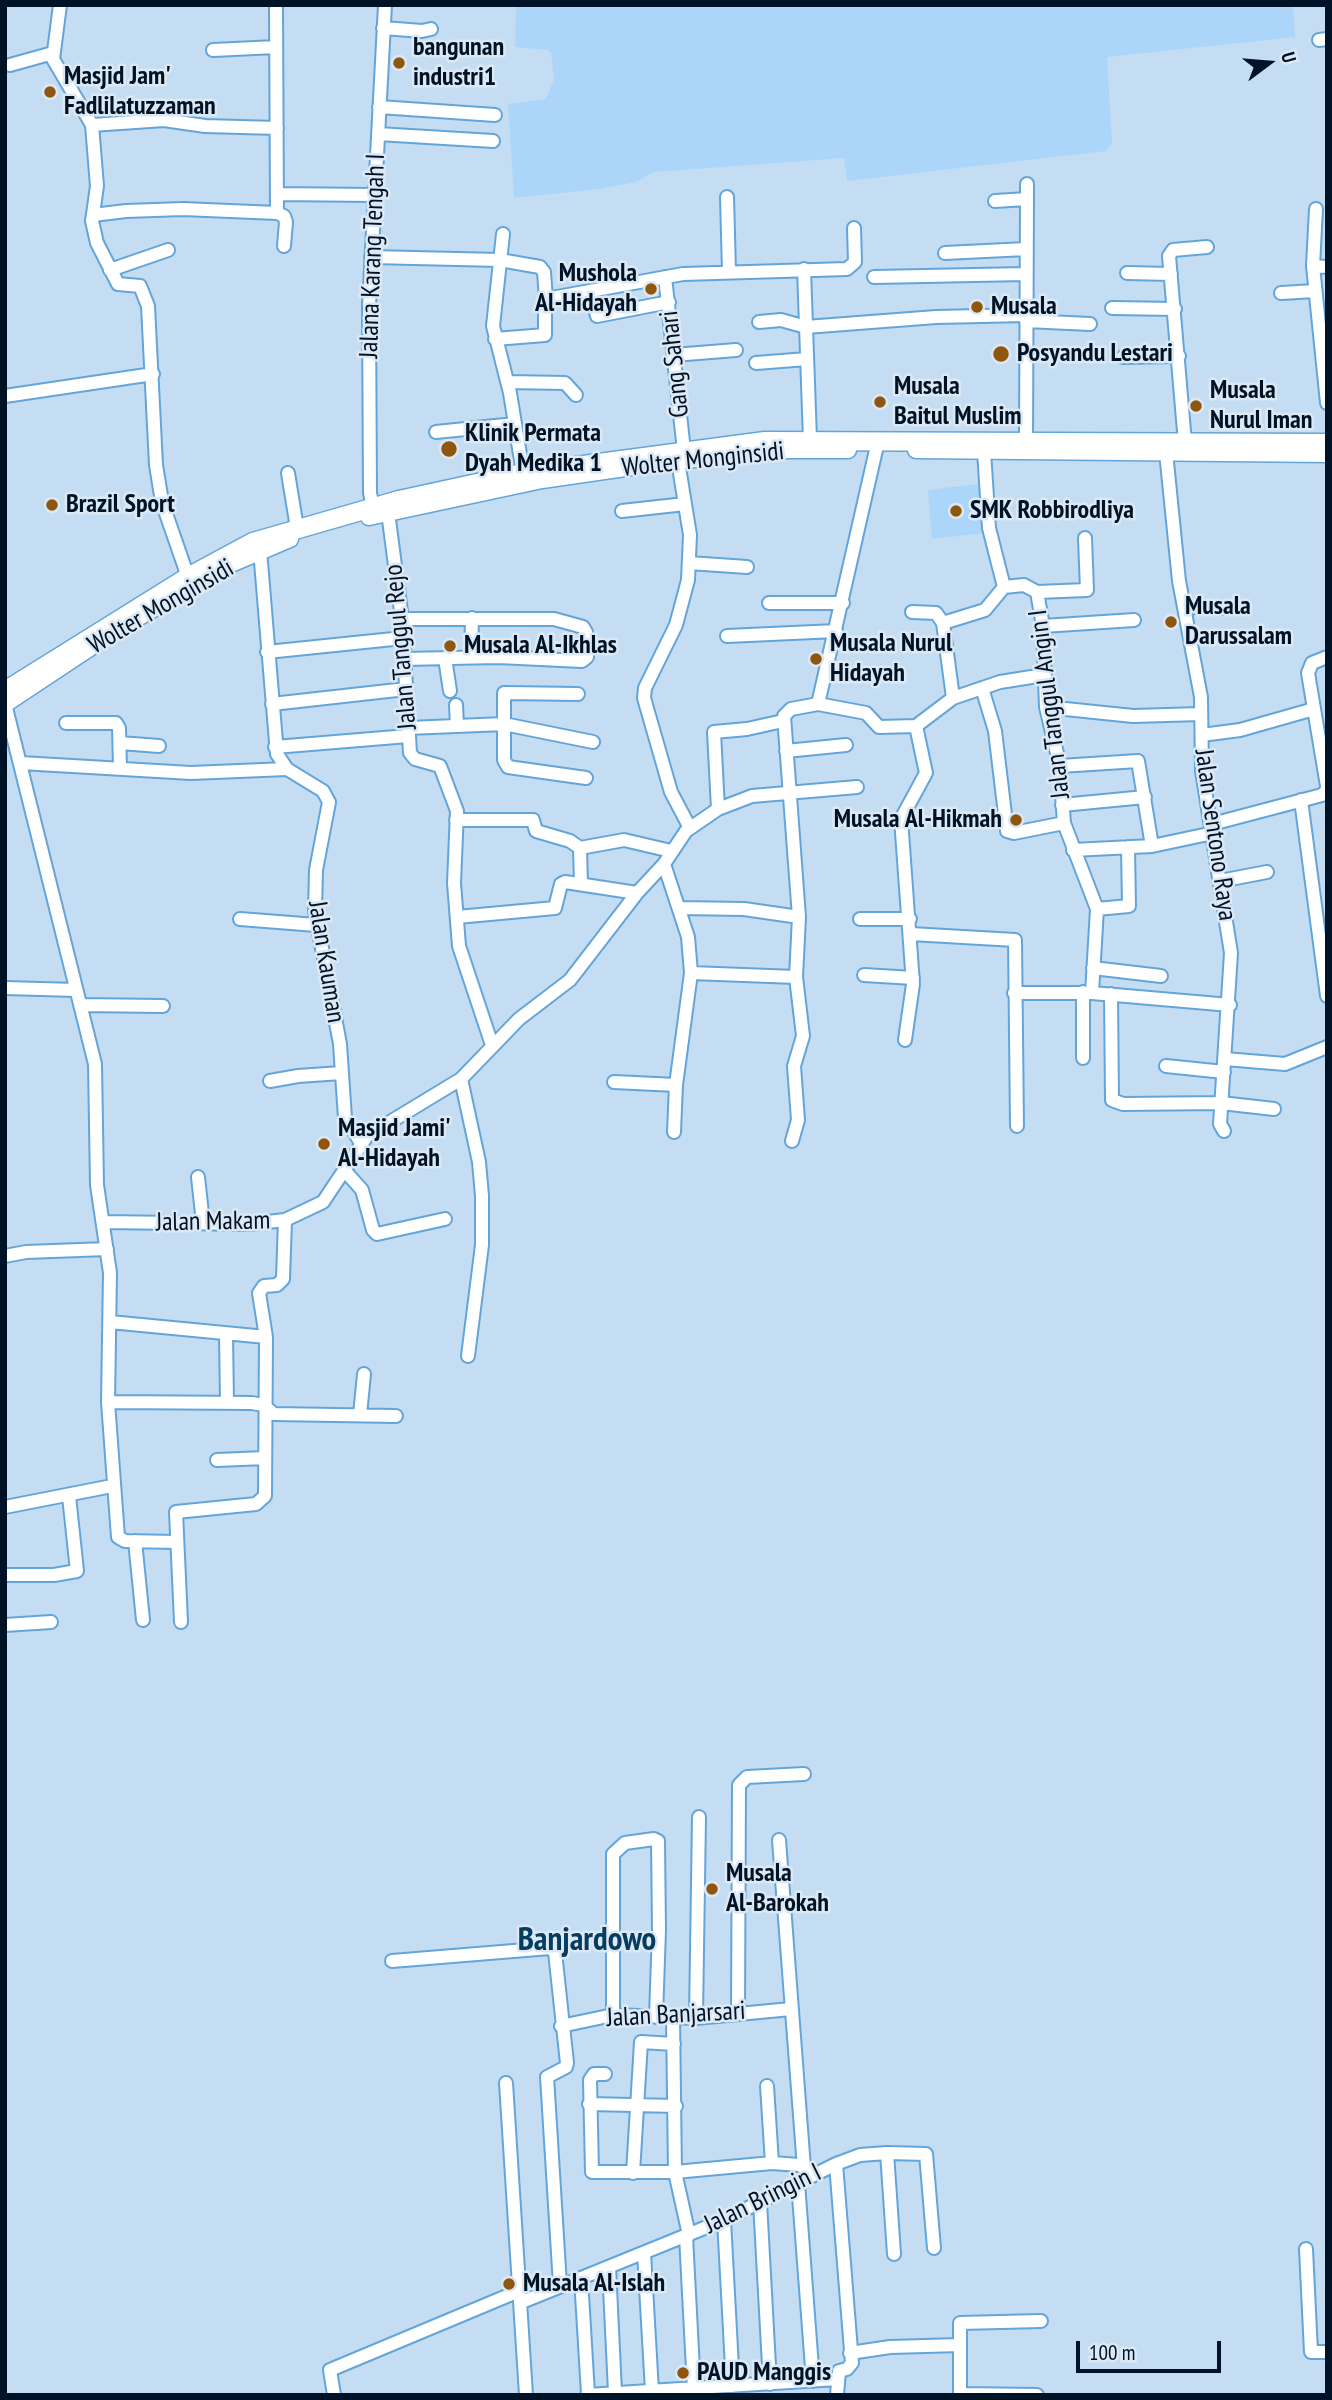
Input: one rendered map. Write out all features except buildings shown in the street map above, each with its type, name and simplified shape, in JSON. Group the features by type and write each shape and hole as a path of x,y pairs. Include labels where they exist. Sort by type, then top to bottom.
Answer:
{"main road":[{"name":"Wolter Monginsidi","path":"5,691 188,577 253,542 297,528 380,510 542,480 765,441 1026,441 1193,446 1327,454"},
{"name":"Wolter Monginsidi","path":"5,704 110,634 260,550 380,510 523,473 681,456 788,450 1166,452 1193,446 1327,443"}],"street":[{"path":"60,5 52,53 55,65 92,125 97,186 93,215 97,243 120,286 140,286 145,293 150,316 156,465 162,502 188,577"},
{"path":"276,5 277,213"},
{"name":"Jalana Karang Tengah I","path":"380,510 370,493 371,257 384,5"},
{"path":"383,28 422,31 431,29"},
{"path":"213,50 276,47"},
{"path":"9,65 52,53"},
{"path":"379,107 495,115"},
{"path":"92,125 164,120 205,126 277,128"},
{"path":"377,134 493,141"},
{"path":"1026,441 1027,184"},
{"path":"277,194 373,195"},
{"path":"727,197 729,271"},
{"path":"995,201 1027,199"},
{"path":"93,215 183,209 277,213 284,216 286,222 284,246"},
{"path":"1316,209 1313,266 1327,403"},
{"path":"545,299 666,277 729,271 852,266 855,262 853,228"},
{"path":"503,234 493,317 495,340 508,383 523,473"},
{"path":"1193,446 1179,356 1169,256 1172,250 1207,247"},
{"path":"945,253 1026,249"},
{"path":"110,270 168,250"},
{"path":"371,257 500,260 541,268 544,272 545,335 495,340"},
{"path":"1313,266 1327,267"},
{"path":"804,269 810,440"},
{"path":"1127,273 1171,274"},
{"path":"874,277 1025,274"},
{"name":"Gang Sahari","path":"666,277 689,563 676,625 645,688 648,714 671,792 690,828"},
{"path":"590,291 597,316 668,302"},
{"path":"1282,293 1315,291"},
{"path":"1112,308 1175,309"},
{"path":"759,322 781,320 806,327 936,317 1026,318 1090,324"},
{"path":"674,355 736,349"},
{"path":"1123,357 1179,356"},
{"path":"756,363 807,359"},
{"path":"5,396 153,374"},
{"path":"508,383 565,383 573,388 576,395"},
{"path":"436,432 515,424"},
{"path":"818,704 876,450"},
{"name":"Jalan Tanggul Angin I","path":"984,451 989,528 1004,587 1024,585 1037,592 1043,626 1046,707 1059,765 1064,823 1097,909"},
{"name":"Jalan Sentono Raya","path":"1166,452 1184,607 1201,714 1202,771 1231,953 1230,1005 1220,1125 1224,1131"},
{"path":"288,473 297,528"},
{"path":"622,511 685,505"},
{"name":"Jalan Tanggul Rejo","path":"380,510 402,619 408,732 413,758 440,766 457,811 459,946 492,1045"},
{"path":"1037,592 1087,590 1085,538"},
{"name":"Jalan Kauman","path":"260,550 275,747 287,769 328,797 315,882 316,925 340,1044 345,1118 361,1143"},
{"path":"689,563 747,567"},
{"path":"943,623 985,610 1004,587"},
{"path":"769,603 843,603"},
{"path":"1184,607 1235,608"},
{"path":"912,612 936,613 943,623 953,698"},
{"path":"471,657 472,618"},
{"path":"402,619 554,619 581,626 585,630 587,657 582,661 471,657 404,659"},
{"path":"1043,626 1134,620"},
{"path":"727,636 836,631"},
{"path":"267,652 403,639"},
{"path":"1073,850 1152,846 1322,795 1327,788 1308,667 1327,657"},
{"path":"445,658 450,691"},
{"path":"792,1141 798,1120 794,1066 803,1036 796,977 799,917 792,794 783,720 786,712 818,704 866,713 879,727 916,726 953,698 982,688 1044,675"},
{"path":"982,688 995,731 1007,831 1064,823"},
{"path":"272,704 406,689"},
{"path":"578,694 504,693 504,760 508,766 586,778"},
{"path":"5,704 95,1064 97,1185 107,1249 110,1322 108,1402 117,1537 135,1541 176,1542"},
{"path":"456,705 457,726"},
{"path":"1046,707 1133,716 1201,714"},
{"path":"1202,735 1240,730 1314,709"},
{"path":"718,809 714,732 747,729 783,720"},
{"path":"66,723 116,723 120,743 120,768"},
{"path":"275,747 457,726 504,724 593,742"},
{"path":"905,1040 913,978 901,819 926,773 916,726"},
{"path":"120,743 159,746"},
{"path":"786,751 846,745"},
{"path":"1059,765 1138,761 1152,846"},
{"path":"21,764 191,773 287,769"},
{"path":"361,1143 367,1136 461,1079 519,1020 570,980 690,828 718,809 752,796 857,787"},
{"path":"1062,805 1145,797"},
{"path":"1301,800 1327,996"},
{"path":"456,820 533,820 536,831 570,841 580,848 620,840 671,851"},
{"path":"1083,1058 1097,909 1129,906 1128,847"},
{"path":"580,848 581,884"},
{"path":"664,864 690,945 691,973 676,1085 674,1132"},
{"path":"1220,881 1267,872"},
{"path":"457,917 553,908 562,883 637,893"},
{"path":"680,908 744,909 799,917"},
{"path":"240,919 316,925"},
{"path":"860,919 910,919"},
{"path":"911,934 1015,940 1017,1126"},
{"path":"1093,968 1160,976"},
{"path":"691,973 796,977"},
{"path":"864,975 913,978"},
{"path":"5,988 76,990"},
{"path":"1014,993 1111,994 1230,1005"},
{"path":"1111,994 1112,1100 1123,1104 1221,1103 1274,1109"},
{"path":"80,1005 163,1006"},
{"path":"1166,1066 1285,1064 1327,1047"},
{"path":"270,1081 341,1073"},
{"path":"461,1079 479,1162 482,1196 482,1245 468,1356"},
{"path":"614,1082 676,1085"},
{"name":"Jalan Makam","path":"104,1222 285,1220 323,1202 361,1143"},
{"path":"345,1171 362,1190 373,1230 377,1234 445,1219"},
{"path":"198,1177 203,1223"},
{"path":"181,1622 176,1512 261,1502 265,1496 266,1337 259,1293 264,1286 277,1285 283,1279 285,1220"},
{"path":"5,1256 26,1252 107,1249"},
{"path":"110,1322 266,1337"},
{"path":"226,1335 227,1403"},
{"path":"360,1415 364,1374"},
{"path":"108,1402 260,1404 274,1414 396,1416"},
{"path":"217,1460 265,1458"},
{"path":"5,1507 112,1486"},
{"path":"5,1575 76,1572 69,1496"},
{"path":"135,1541 143,1620"},
{"path":"5,1625 51,1622"},
{"path":"738,2012 739,1785 747,1777 804,1774"},
{"path":"696,2018 699,1816"},
{"path":"613,2015 613,1854 625,1843 654,1839 658,1841 656,2017"},
{"path":"779,1840 791,2009 810,2171"},
{"path":"392,1961 552,1948 566,2067 547,2077 559,2282"},
{"name":"Jalan Banjarsari","path":"561,2026 613,2015 696,2018 791,2009"},
{"path":"673,2017 675,2172 686,2228 694,2389"},
{"path":"633,2174 641,2042 674,2043"},
{"path":"605,2074 591,2076 591,2172 675,2172 772,2163 797,2164 810,2171"},
{"path":"506,2083 526,2395"},
{"path":"766,2086 772,2163"},
{"path":"589,2104 676,2106"},
{"path":"836,2164 860,2155 922,2151 926,2154 934,2248"},
{"path":"887,2153 894,2254"},
{"name":"Jalan Bringin I","path":"334,2395 330,2370 520,2296 610,2267 644,2253 686,2228 724,2220 798,2183 810,2171 836,2164 850,2353"},
{"path":"798,2183 813,2381"},
{"path":"760,2202 770,2384"},
{"path":"724,2220 733,2386"},
{"path":"1306,2249 1311,2352 1327,2352"},
{"path":"644,2253 647,2392"},
{"path":"610,2267 615,2392"},
{"path":"581,2278 588,2394 733,2386 755,2390 770,2384 837,2379"},
{"path":"1037,2395 961,2394 960,2323 1041,2321"},
{"path":"837,2395 839,2371 847,2369 852,2363 850,2353 890,2347 960,2345"}],"shaded area":[{"path":"516,5 1293,5 1295,37 1107,57 1112,143 1106,151 847,181 844,158 654,172 636,182 514,198 508,104 546,99 554,79 551,53 548,50 515,47"},
{"name":"SMK Robbirodliya","path":"978,484 985,533 932,539 928,490"}],"place":[{"name":"bangunan industri1","path":"399,63"},
{"name":"Masjid Jam' Fadlilatuzzaman","path":"50,92"},
{"name":"Mushola Al-Hidayah","path":"651,289"},
{"name":"Musala","path":"977,307"},
{"name":"Posyandu Lestari","path":"1001,354"},
{"name":"Musala Baitul Muslim","path":"880,402"},
{"name":"Musala Nurul Iman","path":"1196,406"},
{"name":"Klinik Permata Dyah Medika 1","path":"449,449"},
{"name":"Brazil Sport","path":"52,505"},
{"name":"SMK Robbirodliya","path":"956,511"},
{"name":"Musala Darussalam","path":"1171,622"},
{"name":"Musala Al-Ikhlas","path":"450,646"},
{"name":"Musala Nurul Hidayah","path":"816,659"},
{"name":"Musala Al-Hikmah","path":"1016,820"},
{"name":"Masjid Jami' Al-Hidayah","path":"324,1144"},
{"name":"Musala Al-Barokah","path":"712,1889"},
{"name":"Musala Al-Islah","path":"509,2284"},
{"name":"PAUD Manggis","path":"683,2373"}],"district":[{"name":"Banjardowo","path":"587,1941"}]}
